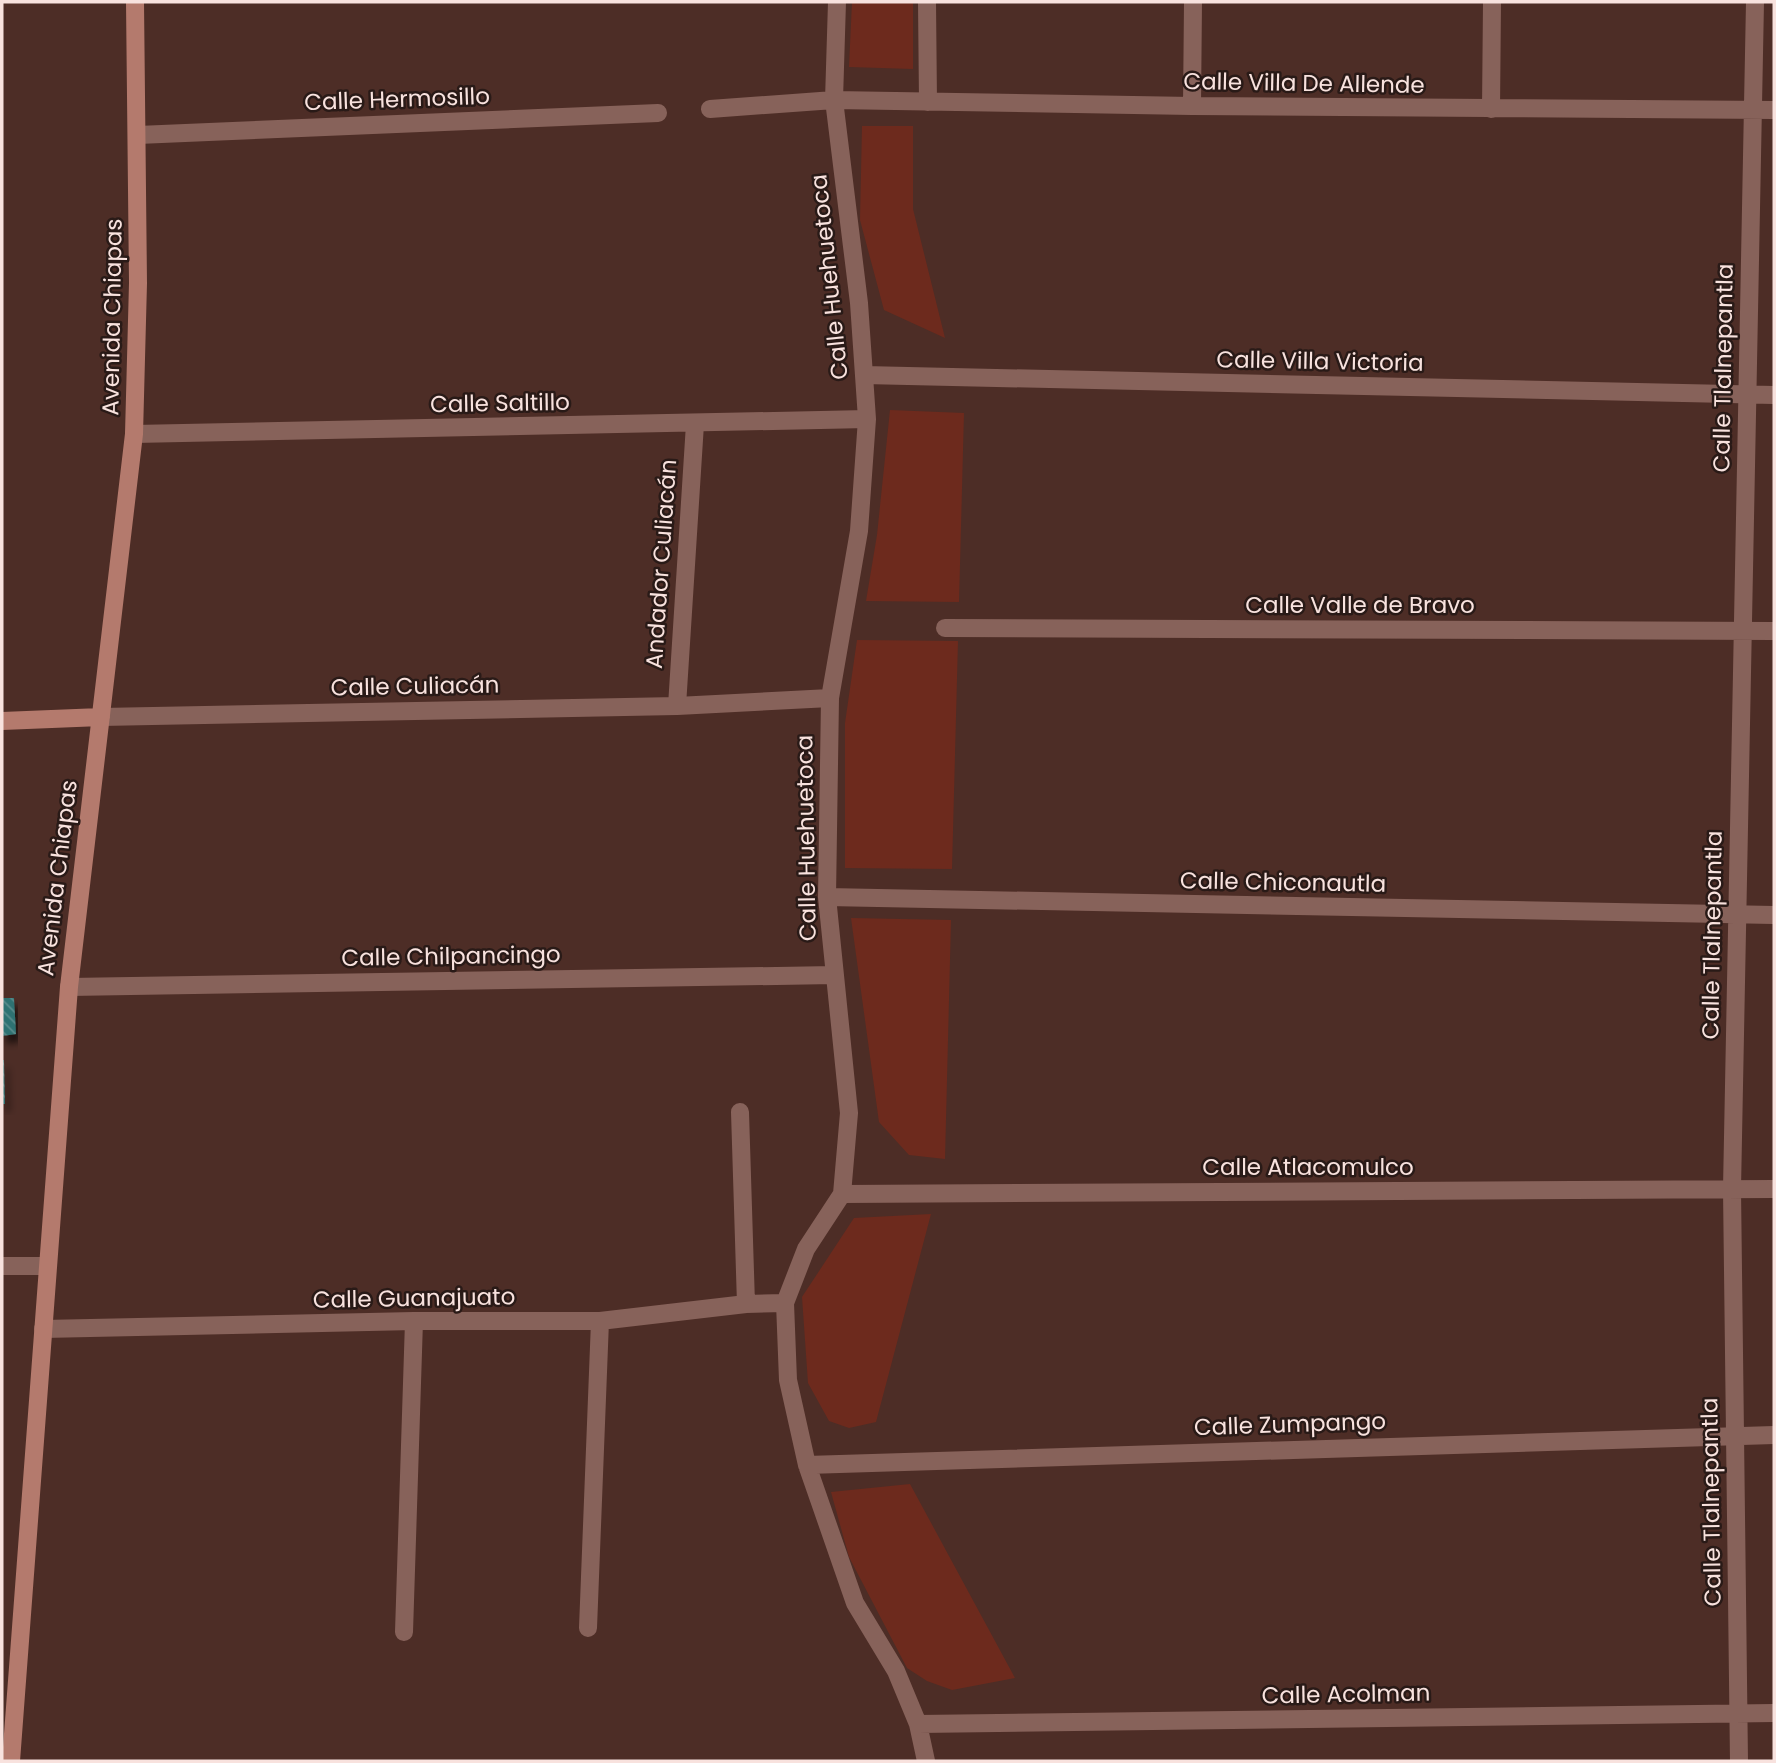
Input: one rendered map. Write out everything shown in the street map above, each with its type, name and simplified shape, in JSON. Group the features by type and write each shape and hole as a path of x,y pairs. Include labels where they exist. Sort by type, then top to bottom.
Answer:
{"street":[{"name":"Avenida Chiapas","path":"11,1761 68,987 134,434 138,283 135,2"},
{"name":"Calle Huehuetoca","path":"837,2 834,100 859,303 867,419 859,531 830,698 827,897 849,1113 842,1194 806,1249 785,1303 788,1380 807,1465 855,1603 896,1671 918,1724 926,1761"},
{"path":"927,2 928,102"},
{"path":"1192,106 1193,2"},
{"path":"1491,109 1492,2"},
{"name":"Calle Tlalnepantla","path":"1739,1761 1732,1189 1755,2"},
{"name":"Calle Villa De Allende","path":"834,100 1192,106 1774,110"},
{"path":"710,108 834,100"},
{"name":"Calle Hermosillo","path":"138,135 659,113"},
{"name":"Calle Villa Victoria","path":"864,375 1774,395"},
{"name":"Calle Saltillo","path":"134,434 867,419"},
{"name":"Andador Culiacán","path":"677,706 695,424"},
{"name":"Calle Valle de Bravo","path":"945,628 1774,631"},
{"name":"Calle Culiacán","path":"2,720 677,706 830,698"},
{"name":"Calle Chiconautla","path":"827,897 1774,915"},
{"name":"Calle Chilpancingo","path":"68,987 834,975"},
{"path":"740,1112 746,1304"},
{"name":"Calle Atlacomulco","path":"842,1194 1774,1189"},
{"path":"2,1266 47,1266"},
{"name":"Calle Guanajuato","path":"43,1329 414,1321 600,1321 746,1304 785,1303"},
{"path":"404,1632 414,1321"},
{"path":"589,1628 600,1321"},
{"name":"Calle Zumpango","path":"807,1465 1774,1435"},
{"name":"Calle Acolman","path":"918,1724 1774,1713"}],"shaded area":[{"path":"852,2 913,2 913,69 849,67"},
{"path":"862,126 913,126 913,209 945,338 884,310 860,220"},
{"path":"890,410 964,413 959,602 866,601 877,535"},
{"path":"857,640 958,641 952,869 845,868 845,723"},
{"path":"851,918 951,920 945,1159 909,1155 879,1122"},
{"path":"931,1214 876,1422 849,1428 829,1421 808,1383 802,1297 854,1218"},
{"path":"910,1484 1015,1678 952,1690 927,1681 907,1668 849,1557 831,1492"}],"building":[{"path":"2,998 14,998 16,1034 2,1036"},
{"path":"4,1060 5,1104 2,1104"}]}
